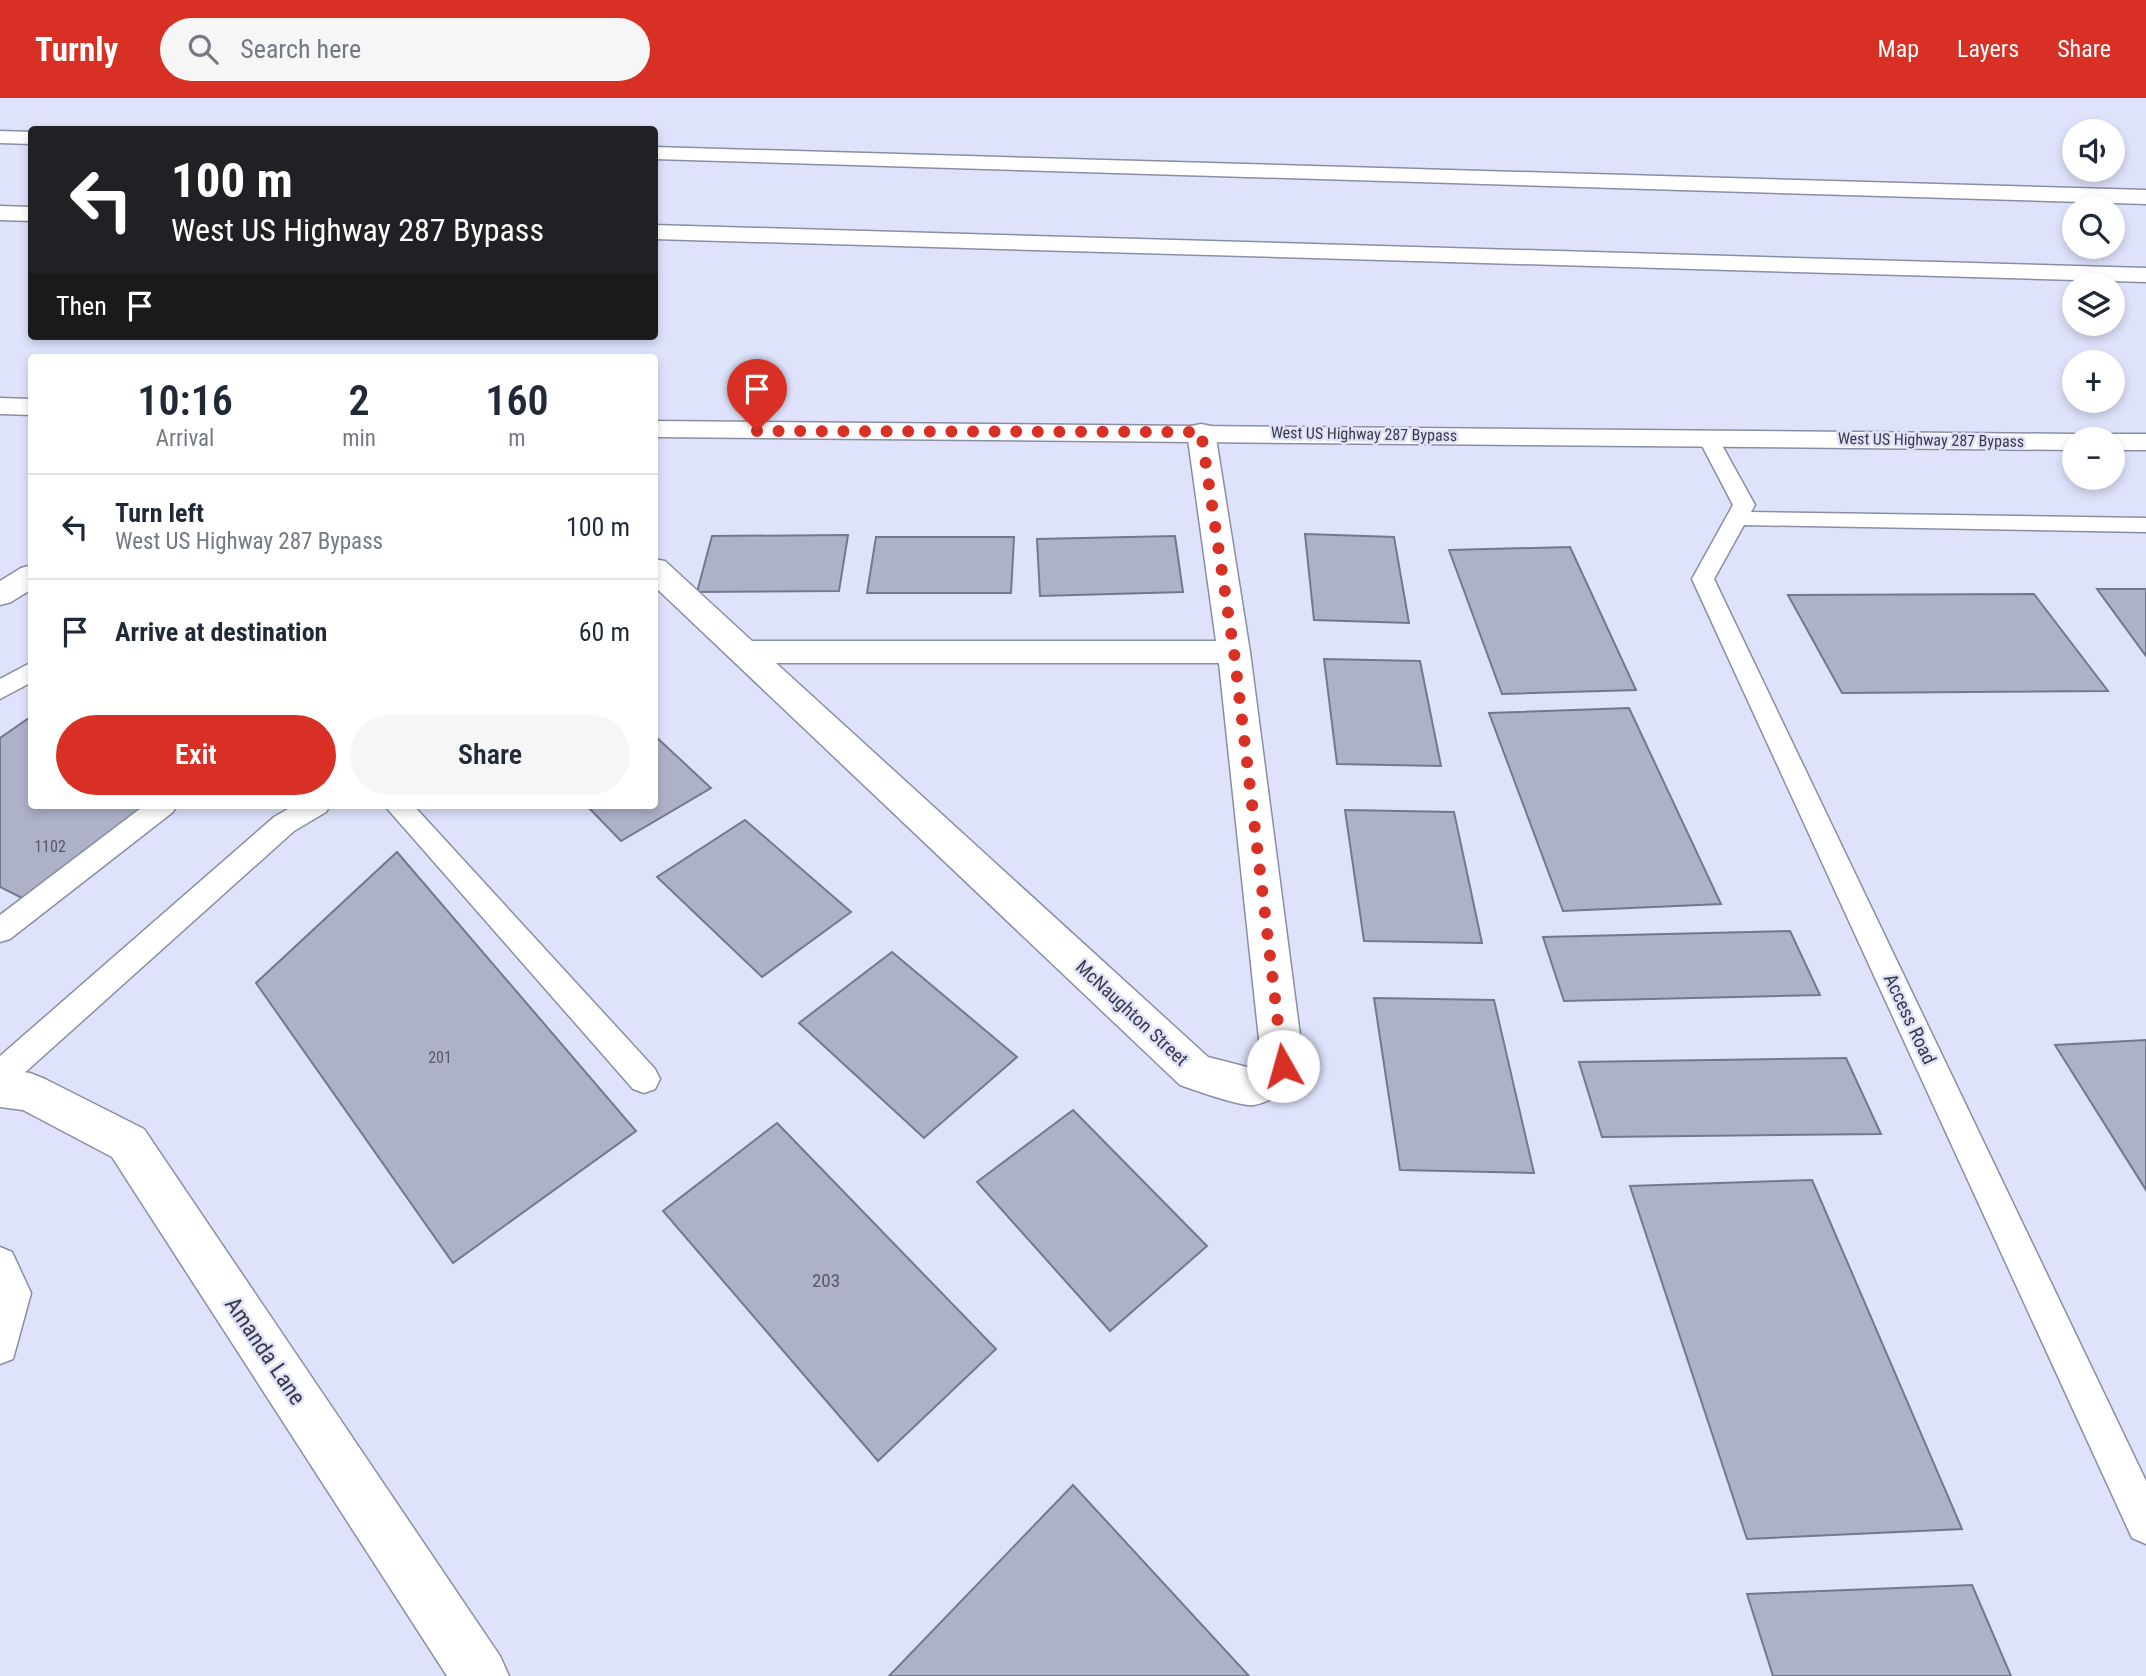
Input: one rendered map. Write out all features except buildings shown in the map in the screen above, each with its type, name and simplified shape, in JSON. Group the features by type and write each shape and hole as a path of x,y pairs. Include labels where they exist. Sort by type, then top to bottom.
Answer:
{"main road":[{"path":"0,137 28,138"},
{"path":"658,153 2146,197"},
{"path":"0,213 28,214"},
{"path":"658,232 2146,275"},
{"path":"0,406 28,407"},
{"name":"West US Highway 287 Bypass","path":"658,429 2062,442"},
{"name":"McNaughton Street","path":"658,573 1195,1072 1252,1087 1283,1066 1234,652 1201,432"},
{"path":"2125,442 2146,442"},
{"path":"744,652 1234,652"},
{"name":"Amanda Lane","path":"0,1088 30,1092 128,1143 480,1676"}],"lane":[{"path":"1708,438 1744,505 1738,518 2146,525"},
{"name":"Access Road","path":"1738,518 1703,579 2146,1524"},
{"path":"0,691 28,673"},
{"path":"0,931 159,809"},
{"path":"0,1075 285,824 310,809"},
{"path":"401,809 644,1079"},
{"path":"0,1265 13,1293 0,1346"}],"route":[{"path":"757,431 1201,432 1234,652 1283,1066"}]}
